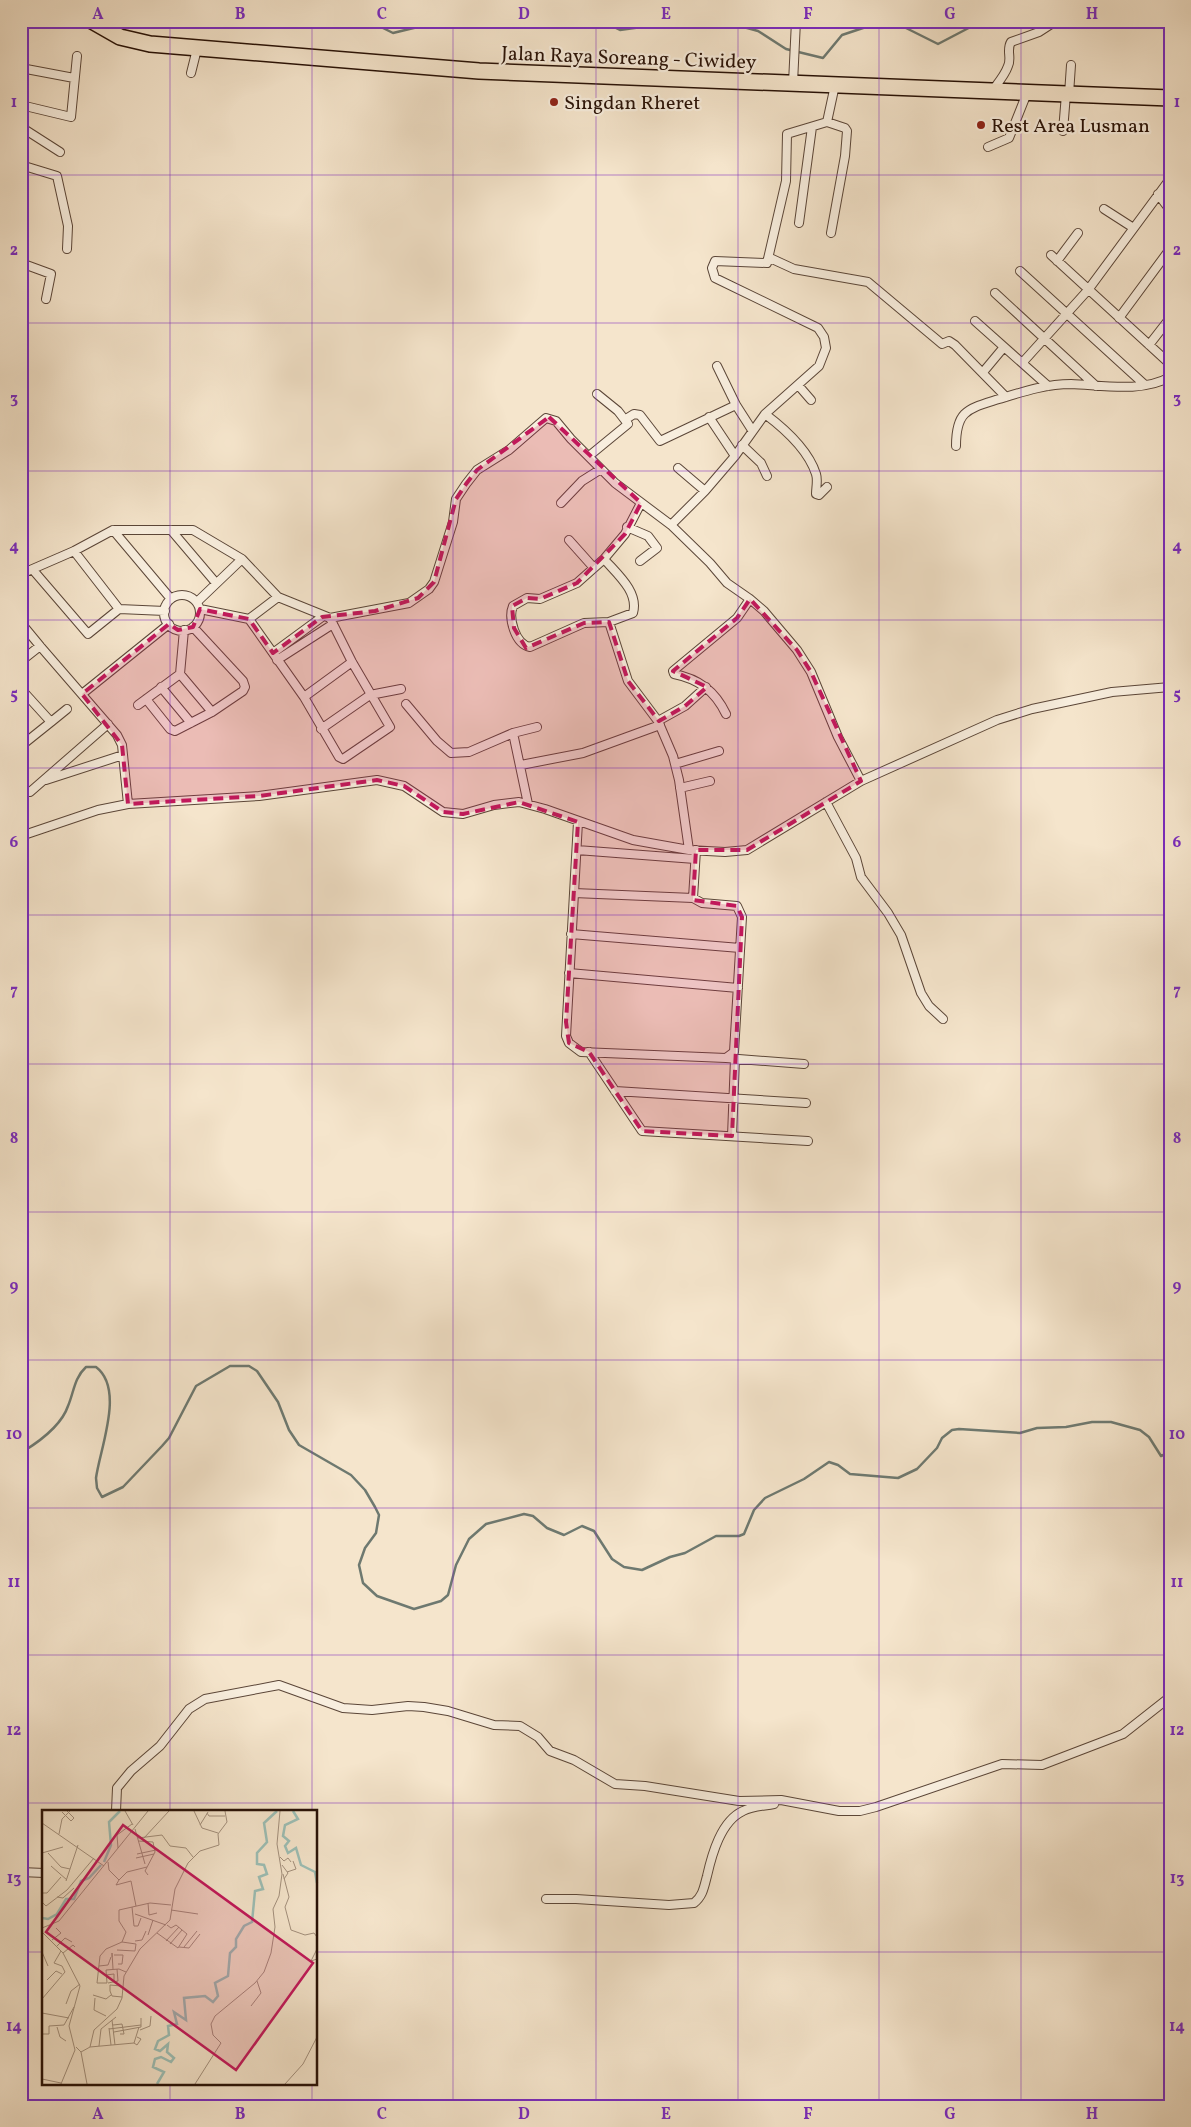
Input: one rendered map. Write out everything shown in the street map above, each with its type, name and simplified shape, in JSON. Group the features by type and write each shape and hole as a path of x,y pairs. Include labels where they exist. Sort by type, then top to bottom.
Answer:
{"highway":[{"name":"Jalan Raya Soreang - Ciwidey","path":"92,21 120,37 150,44 479,72 1170,98"}],"street":[{"path":"793,83 796,21"},
{"path":"992,91 1009,66 1009,45 1039,32 1056,21"},
{"path":"191,73 197,49"},
{"path":"21,105 70,117 77,56"},
{"path":"1063,131 1071,65"},
{"path":"21,68 74,78"},
{"path":"827,122 835,85"},
{"path":"988,147 1009,138 1027,94"},
{"path":"671,525 735,456 765,414 819,366 824,356 826,348 822,331 814,325 719,280 713,275 712,268 715,261 764,264 770,258 786,181 786,137 790,133 827,122 845,128 847,132 845,156 830,233"},
{"path":"21,127 60,152"},
{"path":"799,222 812,127"},
{"path":"21,174 22,165 57,176 68,226 67,249"},
{"path":"1023,362 1088,290 1170,179"},
{"path":"1158,194 1170,210"},
{"path":"1104,209 1132,228"},
{"path":"1057,261 1078,232"},
{"path":"1118,318 1170,249"},
{"path":"1051,255 1170,364"},
{"path":"770,258 794,269 868,282 942,344 949,341 952,342 984,371 1006,397"},
{"path":"21,263 51,274 46,300"},
{"path":"1020,271 1145,385"},
{"path":"995,293 1096,386"},
{"path":"1150,345 1170,318"},
{"path":"975,321 1048,386"},
{"path":"984,371 1004,346"},
{"path":"717,366 736,405 752,430"},
{"path":"956,446 956,432 960,417 966,411 1006,397 1048,386 1145,385 1170,378"},
{"path":"798,385 811,400"},
{"path":"589,456 628,424 626,419 597,394"},
{"path":"626,419 634,414 640,415 660,441 736,405"},
{"path":"765,414 789,433 802,449 816,474 816,494 819,495 827,487"},
{"path":"708,417 735,456"},
{"path":"275,656 328,620 409,603 432,586 453,522 456,500 466,484 477,470 509,450 546,418 556,421 601,469 641,503 671,525 710,563 727,583 750,598 797,650 811,672 838,737 861,781"},
{"path":"742,445 761,463 767,476"},
{"path":"678,468 705,490"},
{"path":"561,503 582,481 601,469"},
{"path":"604,559 625,582 634,599 633,613 609,622 584,623 530,646 523,643 511,618 514,605 527,598 540,599 578,583 604,559 624,534 641,503"},
{"path":"627,527 648,536 657,548 640,561"},
{"path":"113,530 171,599"},
{"path":"21,574 74,552 113,530 193,530 242,559 278,597 328,620 370,695 390,724 388,729 342,759 321,729 304,697 249,620 198,606 184,595 171,599 164,611"},
{"path":"170,530 216,583"},
{"path":"569,540 594,568"},
{"path":"74,552 119,609"},
{"path":"164,611 169,624 173,628 184,630 193,627 199,619 198,606 216,583 242,559"},
{"path":"32,570 85,633 90,633 119,609 164,611"},
{"path":"249,620 278,597"},
{"path":"726,714 716,697 706,687 692,678 674,674 673,671 736,618 750,598"},
{"path":"275,656 328,620"},
{"path":"609,622 628,681 659,723 675,764 694,853 693,898"},
{"path":"21,623 117,735 123,755 128,804"},
{"path":"82,694 169,624"},
{"path":"146,699 173,731 212,712 243,691 245,684 193,627"},
{"path":"184,630 180,674 212,712"},
{"path":"21,661 40,646"},
{"path":"304,697 352,662"},
{"path":"138,705 180,674"},
{"path":"162,687 191,723"},
{"path":"521,765 584,753 659,723 685,706 706,687"},
{"path":"576,850 694,853 748,850 861,781 997,720 1032,709 1112,692 1170,687"},
{"path":"21,689 51,722"},
{"path":"321,729 370,695 401,689"},
{"path":"406,704 437,741 451,752 469,752 514,733 537,727"},
{"path":"21,746 68,709"},
{"path":"21,789 30,792 108,724"},
{"path":"514,733 528,804"},
{"path":"675,764 719,750"},
{"path":"42,782 123,755"},
{"path":"21,836 98,810 128,804 259,796 377,780 404,786 443,812 463,814 494,805 528,804 633,840 694,853"},
{"path":"680,788 710,781"},
{"path":"826,802 837,819 856,858 861,877 888,913 901,935 921,993 928,1006 943,1020"},
{"path":"578,822 566,1036 574,1048 589,1052 726,1058 804,1064"},
{"path":"574,893 693,898 702,903 730,904 740,910 735,1045 734,1052 726,1058"},
{"path":"572,934 740,948"},
{"path":"569,974 738,988"},
{"path":"589,1052 642,1131 808,1142"},
{"path":"732,1136 735,1059"},
{"path":"615,1091 806,1103"},
{"path":"116,1810 117,1788 131,1771 160,1746 188,1709 205,1699 279,1685 343,1708 372,1710 408,1706 424,1707 448,1711 494,1726 520,1726 538,1737 550,1751 574,1760 615,1784 645,1786 739,1801 788,1802 834,1810 860,1811 1002,1764 1042,1765 1123,1734 1170,1698"},
{"path":"546,1900 576,1899 669,1905 694,1904 702,1895 716,1844 736,1815 750,1808 788,1802"},
{"path":"21,1872 42,1873"}],"highlighted area":[{"path":"549,417 641,503 625,534 577,583 540,599 527,598 512,606 514,628 526,648 584,623 609,622 628,681 659,721 685,706 707,687 673,671 737,618 750,599 797,650 811,672 861,781 747,850 696,850 693,900 737,906 742,917 732,1136 642,1131 589,1052 569,1043 566,1022 578,822 519,802 463,814 443,812 404,786 377,780 259,796 128,804 122,745 82,694 169,624 178,630 193,627 200,609 249,619 273,653 322,617 375,611 418,598 434,582 456,499 466,484 477,470"}],"waterway":[{"path":"375,21 377,25 393,33 422,26 457,21"},
{"path":"602,21 620,30 685,21"},
{"path":"722,21 758,31 786,49 823,58 842,35 869,26 894,22 938,44 982,21"},
{"path":"21,1450 24,1451 30,1447 56,1426 65,1413 82,1371 86,1367 96,1367 104,1377 109,1389 110,1404 96,1478 97,1488 102,1497 123,1487 169,1438 196,1386 230,1366 249,1366 257,1371 278,1402 289,1430 299,1445 351,1475 365,1490 375,1507 379,1515 376,1533 365,1548 359,1565 363,1583 377,1596 414,1609 441,1601 448,1595 456,1565 469,1539 486,1524 524,1514 533,1516 547,1528 564,1535 582,1526 594,1531 612,1559 624,1567 642,1570 670,1557 685,1553 716,1536 739,1536 744,1534 754,1510 765,1498 804,1479 829,1462 838,1465 850,1474 898,1478 917,1469 937,1448 942,1438 952,1430 1020,1433 1037,1428 1066,1427 1092,1422 1111,1422 1140,1430 1149,1437 1161,1456 1170,1452"}],"place":[{"name":"Singdan Rheret","path":"554,102"},
{"name":"Rest Area Lusman","path":"981,125"}]}
